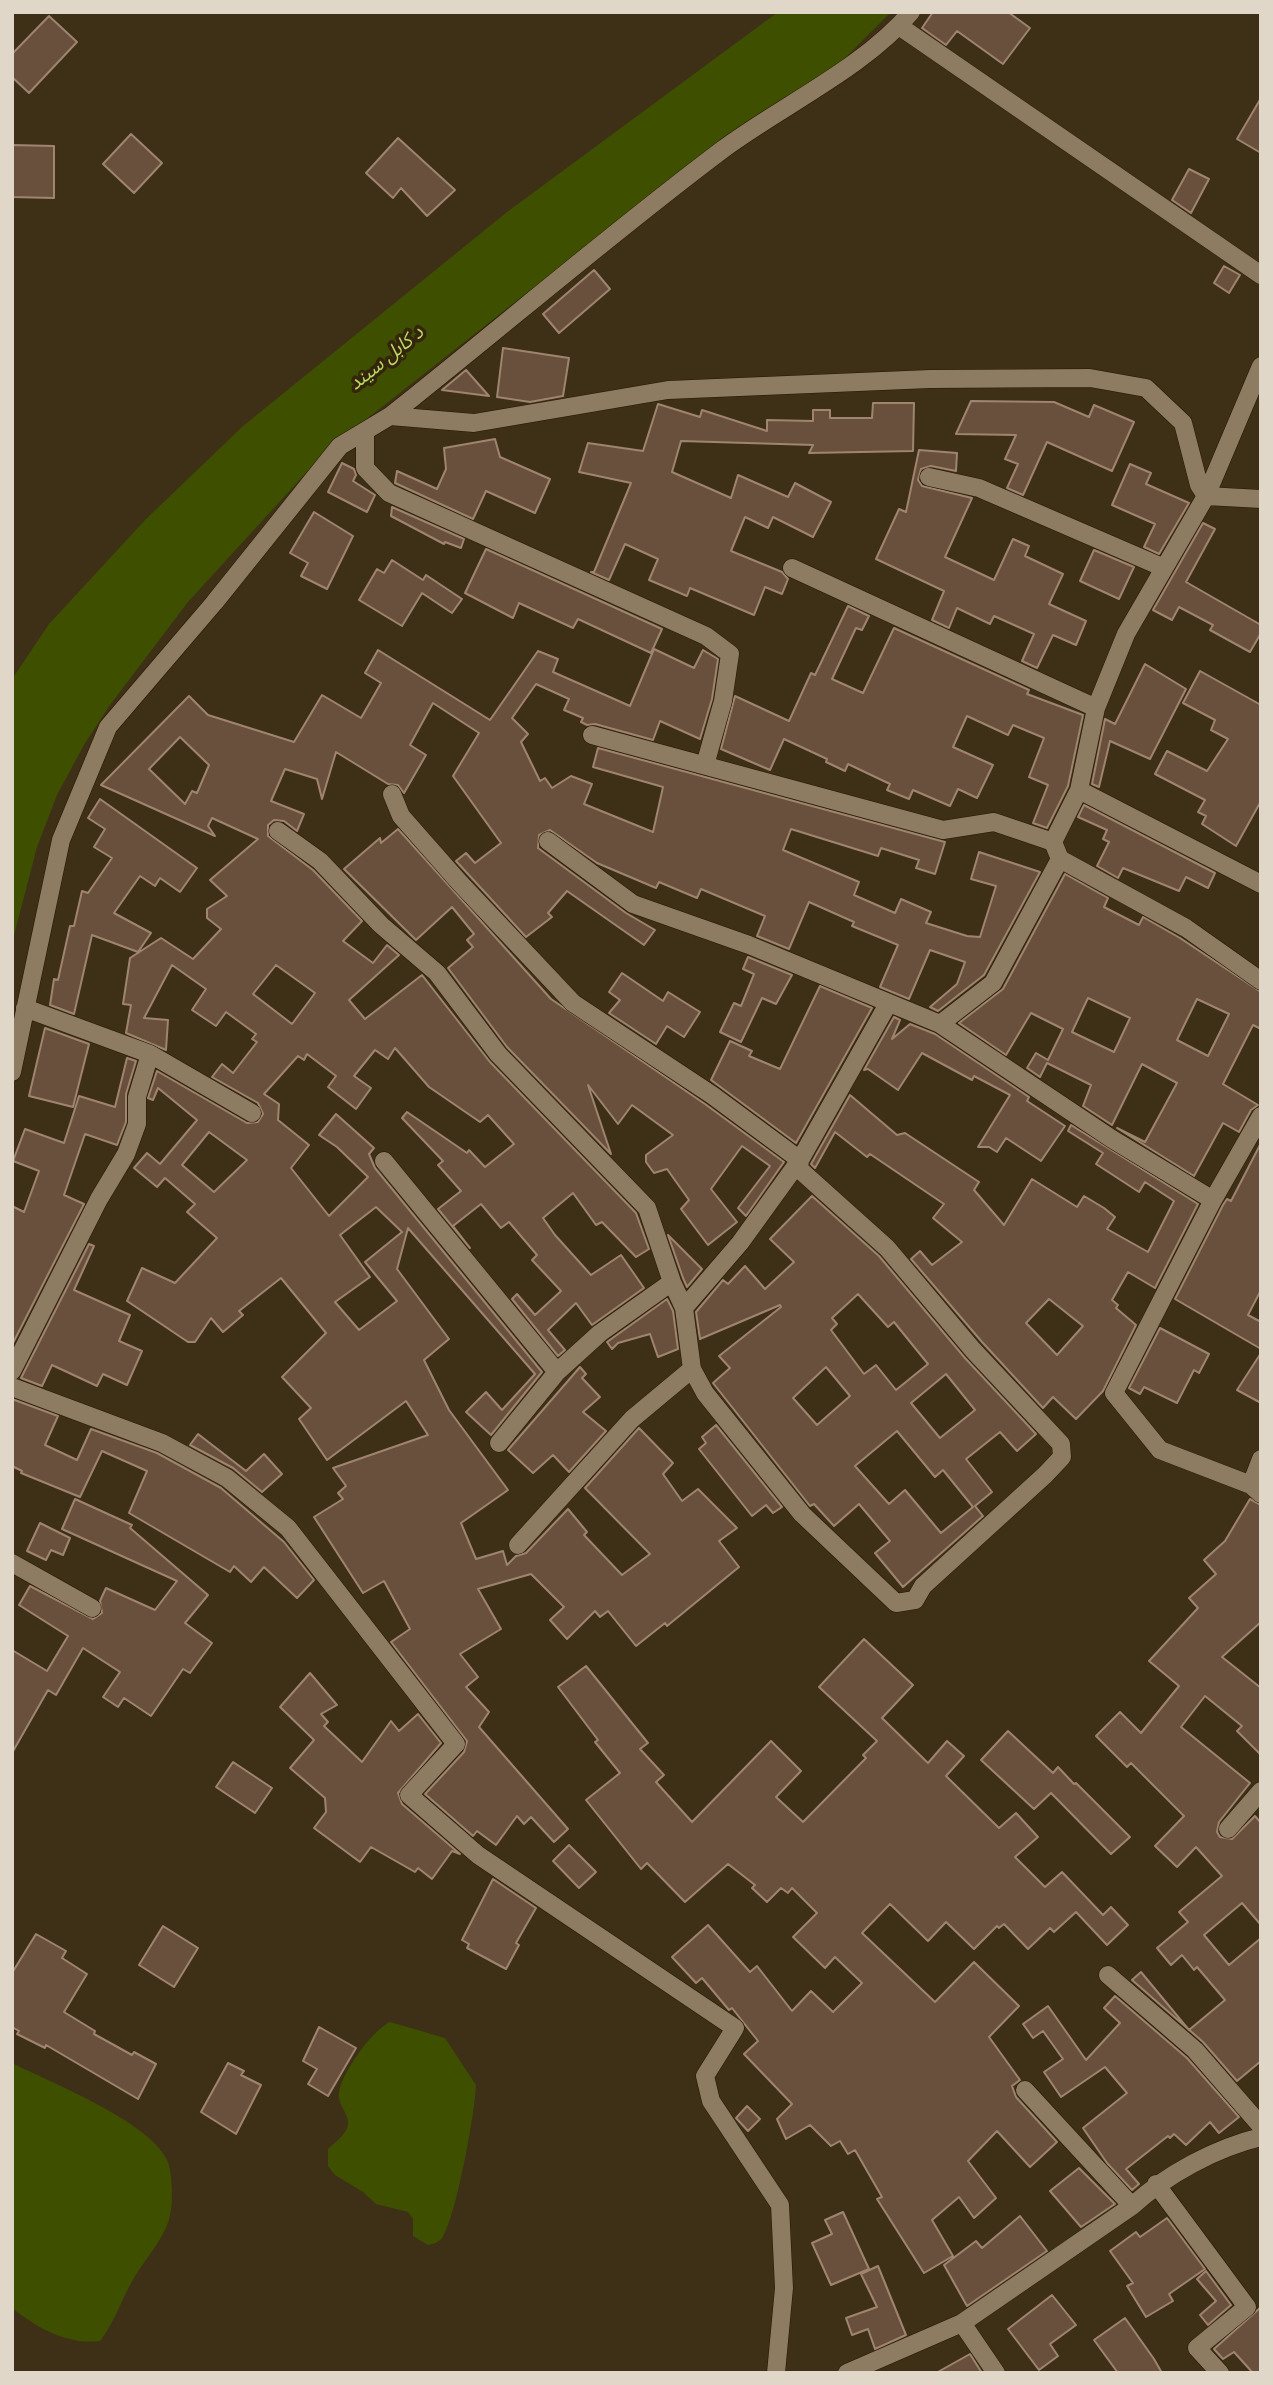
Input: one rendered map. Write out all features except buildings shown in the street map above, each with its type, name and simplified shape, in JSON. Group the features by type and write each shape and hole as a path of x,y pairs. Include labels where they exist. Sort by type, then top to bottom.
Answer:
{"street":[{"path":"12,1072 61,840 108,727 214,603 340,446 390,416 723,149 839,71 905,19 1261,275"},
{"path":"940,1024 993,983 1057,851 1079,790 1096,708 1126,634 1206,495 1261,366"},
{"path":"390,416 474,423 668,390 930,379 1090,378 1146,388 1183,423 1199,485 1206,495"},
{"path":"365,431 365,468 389,493 706,636 730,654 723,701 705,765"},
{"path":"929,477 979,488 1163,567"},
{"path":"1206,495 1261,499"},
{"path":"792,568 1096,708"},
{"path":"592,735 943,830 994,822 1057,851 1186,928 1261,981"},
{"path":"1079,790 1261,884"},
{"path":"392,794 401,816 508,937 573,1003 712,1095 800,1160"},
{"path":"278,831 320,861 390,934 437,972 498,1054 647,1208 672,1282 684,1308 692,1369 705,1393 802,1514 896,1603 915,1600 923,1586 1062,1457 1061,1444 973,1350 887,1248 799,1169 800,1160"},
{"path":"548,841 633,904 749,945 940,1024 1112,1139 1213,1199"},
{"path":"684,1308 740,1243 800,1160 888,1004"},
{"path":"25,1008 150,1054 252,1113"},
{"path":"12,1371 99,1199 126,1154 137,1124 137,1097 150,1054"},
{"path":"1261,1116 1213,1199 1114,1393 1160,1450 1256,1490 1261,1459"},
{"path":"384,1161 557,1372"},
{"path":"499,1443 557,1372 600,1333 672,1282"},
{"path":"518,1545 632,1419 692,1369"},
{"path":"12,1387 162,1443 227,1478 289,1528 456,1744 409,1795 478,1855 734,2028 705,2076 711,2101 780,2205 785,2288 776,2373"},
{"path":"12,1563 92,1608"},
{"path":"1228,1829 1261,1791"},
{"path":"1108,1975 1195,2050 1261,2126"},
{"path":"1025,2090 1132,2206"},
{"path":"847,2373 962,2323 1132,2206 1156,2184 1243,2141 1261,2137"},
{"path":"1156,2184 1247,2307 1197,2348 1220,2373"},
{"path":"962,2323 996,2373"}],"water":[{"name":"د کابل سيند","path":"778,12 891,12 840,63 650,196 326,451 188,602 110,705 84,745 57,795 37,847 12,943 12,679 49,624 146,519 243,426 507,212"},
{"path":"390,2022 445,2038 476,2085 453,2210 442,2238 428,2245 413,2236 413,2219 408,2212 376,2204 363,2192 335,2175 328,2166 328,2149 343,2134 348,2124 339,2098 343,2079 374,2034"},
{"path":"12,2063 74,2092 122,2119 159,2147 168,2162 172,2193 169,2220 100,2341 88,2342 53,2334 12,2308"}]}
